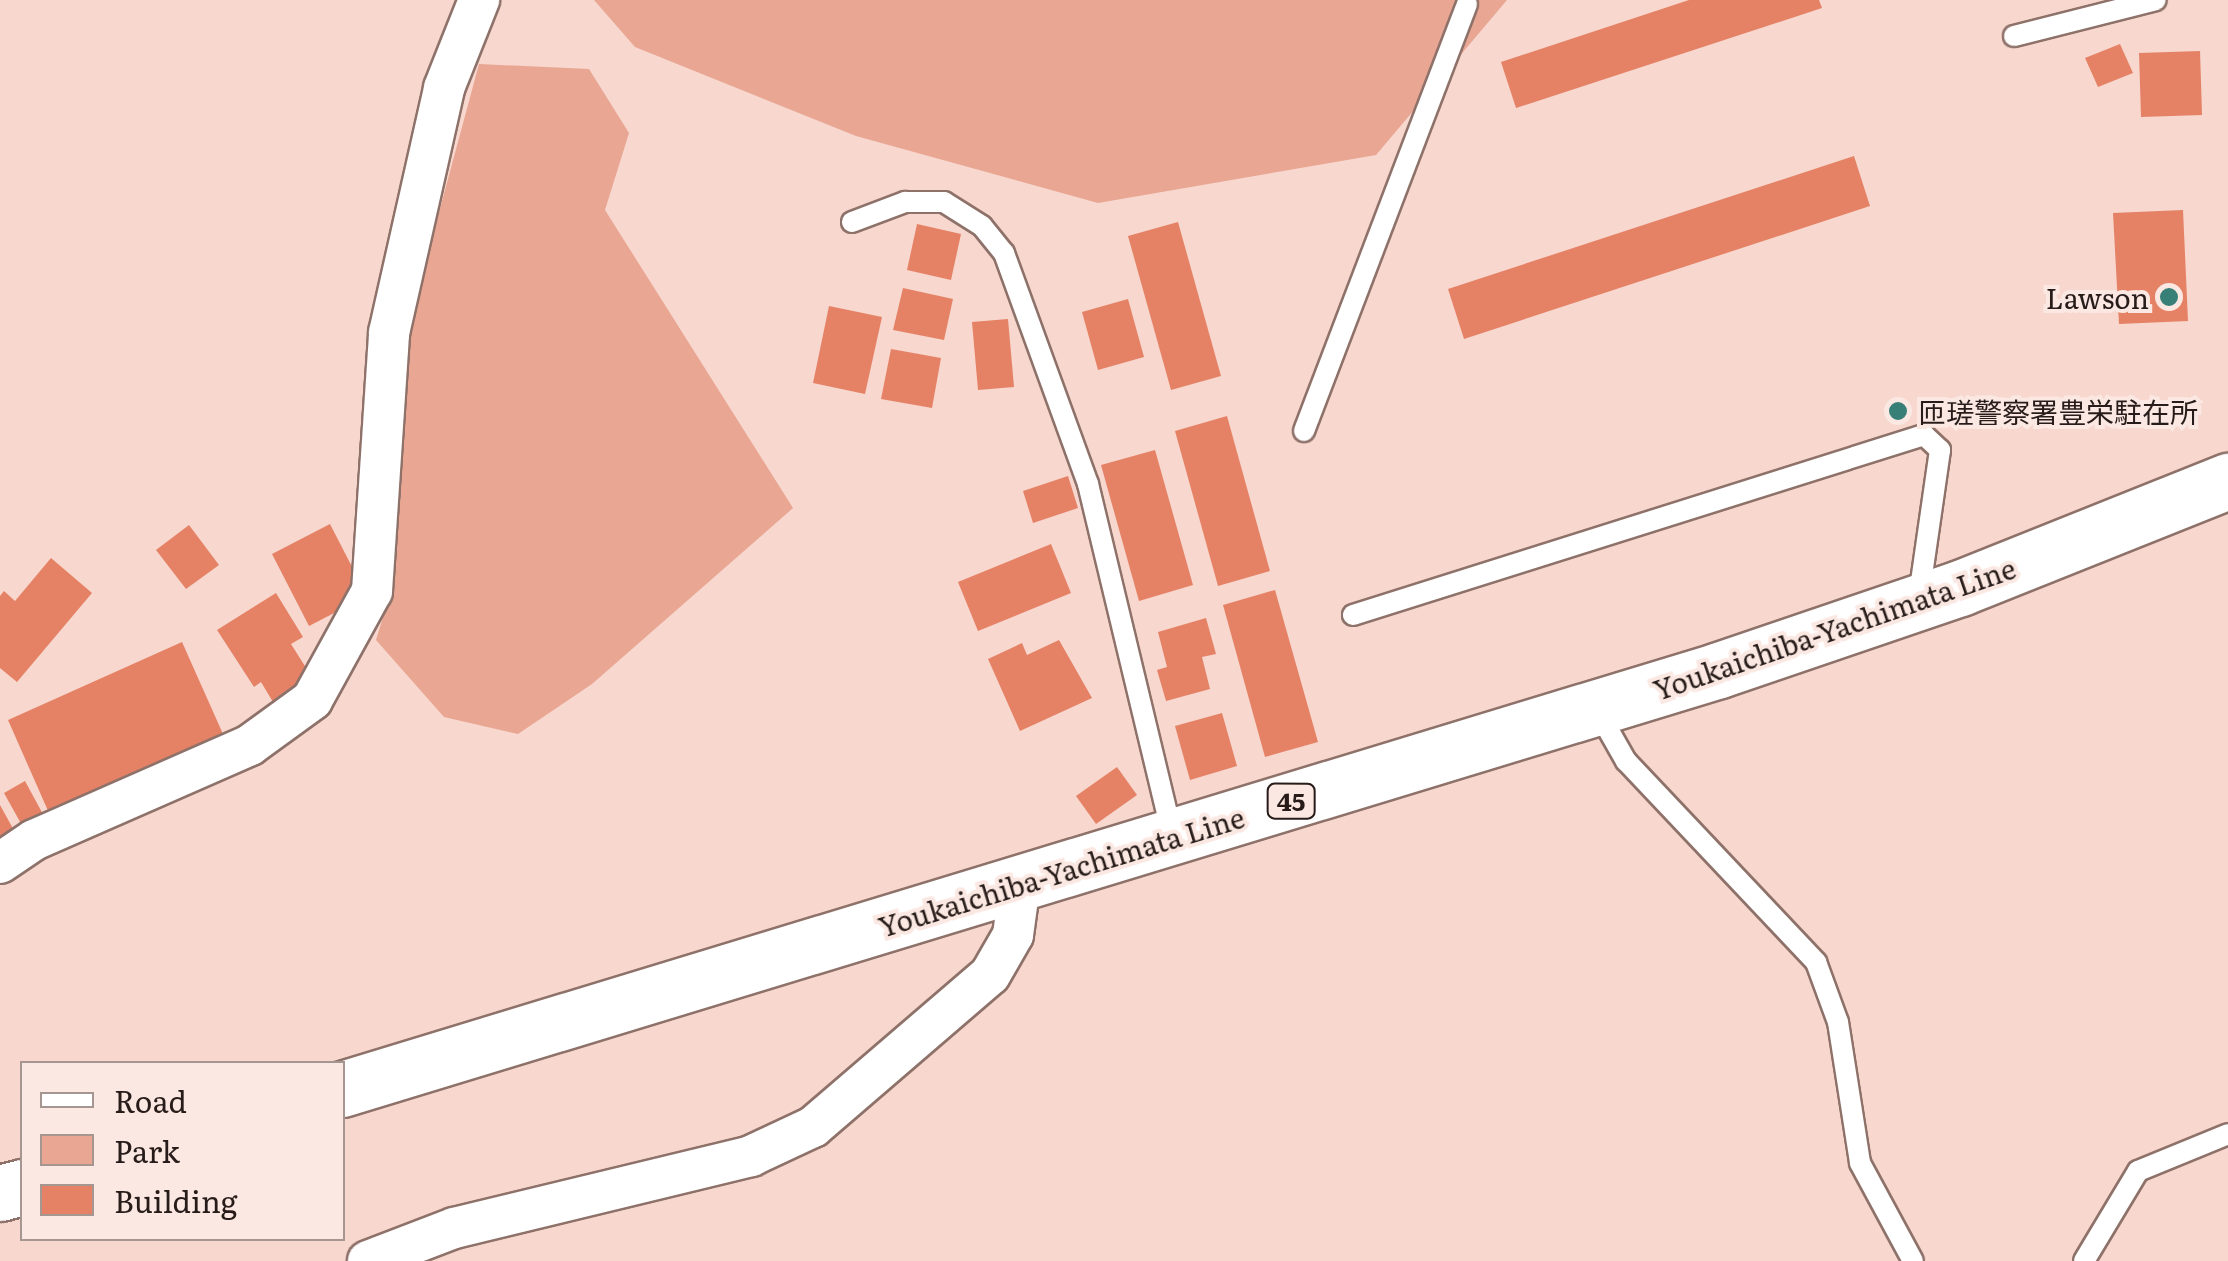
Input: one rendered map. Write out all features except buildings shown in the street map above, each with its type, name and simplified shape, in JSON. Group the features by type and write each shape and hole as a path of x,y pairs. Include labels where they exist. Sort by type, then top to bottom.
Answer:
{"main road":[{"name":"Youkaichiba-Yachimata Line","path":"345,1088 1596,708 1919,602 2228,481"}],"street":[{"path":"0,864 34,840 250,746 312,700 372,591 389,333 444,88 479,0"},
{"path":"368,1261 454,1228 751,1156 813,1127 990,975 1013,935 1020,884"}],"lane":[{"path":"2014,36 2156,0"},
{"path":"1304,430 1467,4"},
{"path":"852,222 905,202 944,202 982,226 1004,253 1088,484 1173,838"},
{"path":"1353,616 1924,436 1940,450 1919,602"},
{"path":"1596,708 1626,762 1816,962 1838,1022 1860,1163 1913,1261"},
{"path":"2084,1261 2138,1171 2228,1134"}],"green space":[{"path":"594,0 1507,0 1376,155 1098,203 856,136 635,47"},
{"path":"479,64 589,69 629,133 605,210 793,508 592,684 518,734 444,717 376,640 392,588 407,331"}],"place":[{"name":"Lawson","path":"2169,297"},
{"name":"匝瑳警察署豊栄駐在所","path":"1898,411"}]}
